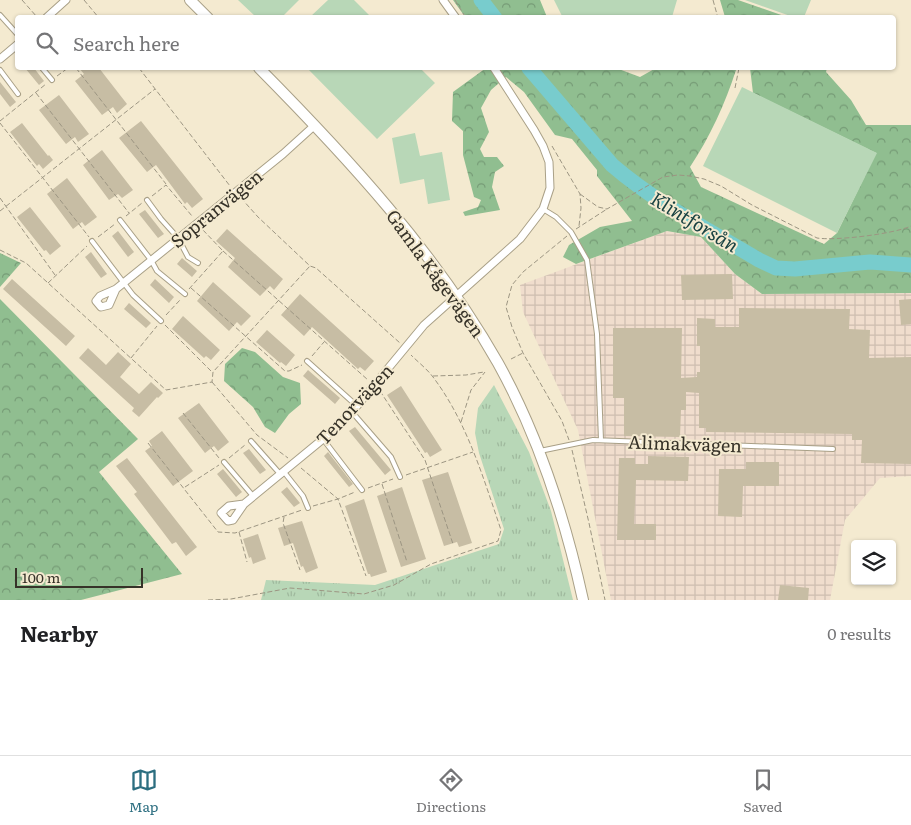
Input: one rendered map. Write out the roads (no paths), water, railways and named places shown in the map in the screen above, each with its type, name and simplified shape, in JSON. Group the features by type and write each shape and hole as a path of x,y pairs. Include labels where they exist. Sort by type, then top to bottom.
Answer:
{"street":[{"path":"49,15 66,0"},
{"path":"190,0 205,15"},
{"path":"444,0 454,15"},
{"path":"0,59 15,46"},
{"name":"Gamla Kågevägen","path":"261,70 315,125 419,245 456,296 499,365 538,452 559,508 583,600"},
{"path":"495,70 534,130 549,162 550,188 543,209"},
{"name":"Sopranvägen","path":"116,290 283,154 315,125"},
{"name":"Tenorvägen","path":"244,504 323,440 352,412 424,325 520,239 543,209"}],"lane":[{"path":"0,15 15,32"},
{"path":"0,70 18,94"},
{"path":"44,70 52,80"},
{"path":"147,200 178,238 188,257 198,264"},
{"path":"543,209 556,217 571,232 587,260 597,334 601,440"},
{"path":"120,220 151,260 157,271 185,294"},
{"path":"92,241 133,295 161,321"},
{"path":"307,360 357,406"},
{"path":"352,412 391,456 400,477"},
{"path":"323,440 362,490"},
{"name":"Alimakvägen","path":"538,452 593,440 833,449"},
{"path":"251,441 303,496 308,508"},
{"path":"223,462 253,496"}],"waterway":[{"name":"Klintforsån","path":"481,0 493,15"},
{"name":"Klintforsån","path":"531,70 612,165 646,192 759,260 776,268 795,269 870,262 911,265"}]}
